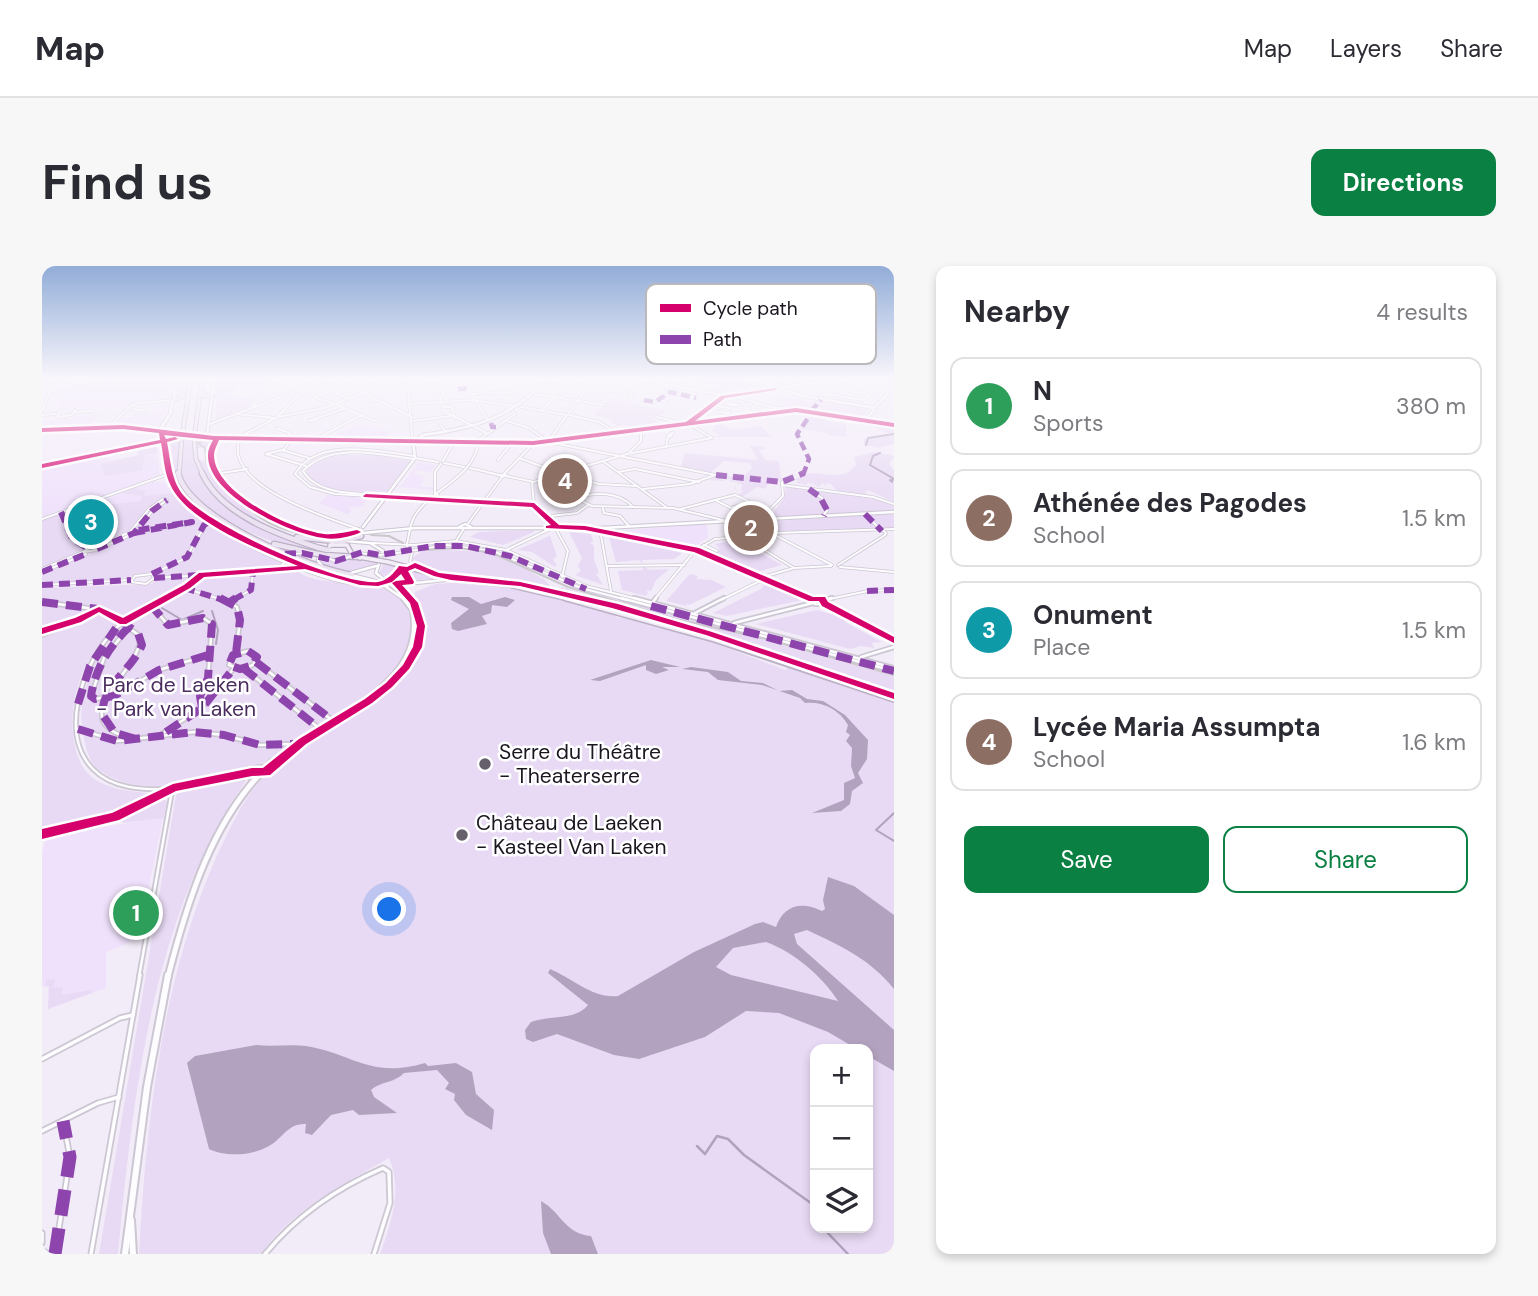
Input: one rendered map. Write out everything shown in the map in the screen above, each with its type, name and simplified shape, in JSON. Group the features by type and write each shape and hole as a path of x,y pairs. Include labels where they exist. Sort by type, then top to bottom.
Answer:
{"highway":[{"path":"184,424 178,464 180,480 190,494 223,520 289,557 328,572 352,575"},
{"path":"197,424 195,458 206,479 226,501 261,526 327,552"},
{"path":"223,520 271,543 312,554 327,552 359,556"},
{"path":"261,526 312,540 333,542 362,532"},
{"path":"312,540 343,542"},
{"path":"314,566 324,568"}],"main road":[{"path":"159,431 165,424"},
{"path":"165,424 176,432"},
{"path":"206,434 210,424"},
{"path":"428,435 479,424"},
{"path":"42,430 109,427 170,430 217,438 312,441 416,438 490,424"},
{"path":"42,466 162,442 159,431"},
{"path":"362,532 415,458 416,438"},
{"path":"407,599 388,586 324,568 318,557 362,532 411,528 469,526 601,529 894,512"},
{"path":"337,573 358,573 384,554 362,532"},
{"path":"362,532 371,543"},
{"path":"327,552 347,545 352,554 359,556 454,579 509,585 610,609 714,639 894,699"},
{"path":"125,1254 148,1076 172,963 216,843 234,808 262,770 294,744 382,688 403,667 415,644 414,612 407,599 394,585 377,576 378,560"},
{"path":"388,586 454,579"},
{"path":"43,833 115,817 173,788 262,770"},
{"path":"131,1219 133,1254"}],"street":[{"path":"109,427 112,424"},
{"path":"260,424 239,438 239,456 247,469 276,495 362,532"},
{"path":"312,441 344,424"},
{"path":"413,424 416,438 533,443 688,424"},
{"path":"470,424 486,433"},
{"path":"491,424 500,424"},
{"path":"413,566 409,548 411,528 419,512 467,468 491,424"},
{"path":"517,424 527,427 545,440 716,475 699,482 643,489"},
{"path":"551,441 562,424"},
{"path":"602,424 617,433"},
{"path":"534,506 340,495 303,484 295,474 299,465 310,458 349,452 385,453 532,482 541,481 559,473 622,455 712,438 689,424"},
{"path":"440,425 446,431"},
{"path":"277,428 291,433 282,440"},
{"path":"622,455 634,449 641,440 641,430"},
{"path":"666,447 670,437"},
{"path":"217,438 211,456 216,474 238,497 278,520 322,535 362,532"},
{"path":"283,451 290,440"},
{"path":"438,495 435,491 435,472 454,441"},
{"path":"162,442 166,475 177,495 209,522 330,578 388,586"},
{"path":"499,458 512,443"},
{"path":"469,526 503,476 533,443"},
{"path":"634,449 642,452"},
{"path":"306,466 266,454 272,450 283,451 315,460"},
{"path":"310,482 303,473 306,466 315,460 349,452"},
{"path":"519,458 599,484 639,486"},
{"path":"556,458 580,467"},
{"path":"602,461 666,508"},
{"path":"216,474 247,469"},
{"path":"618,472 635,469 699,482"},
{"path":"42,519 166,475"},
{"path":"541,481 588,505 603,508 681,509 727,521"},
{"path":"303,484 310,482 343,491 387,496"},
{"path":"532,482 534,506 553,527 568,551 562,577"},
{"path":"832,565 772,534 764,519 783,496 782,484 894,503"},
{"path":"809,489 818,493 825,502 827,511 824,516"},
{"path":"340,495 343,491"},
{"path":"435,491 441,493"},
{"path":"573,498 588,494 626,499 633,507"},
{"path":"681,509 715,500 735,495 750,503 729,508 715,500"},
{"path":"165,500 152,511 135,531 151,507 165,500"},
{"path":"542,517 577,513 588,505"},
{"path":"603,508 603,512 621,517 629,526"},
{"path":"61,512 71,537 87,548 96,548"},
{"path":"839,566 886,534 864,514"},
{"path":"715,516 716,522"},
{"path":"42,571 135,531 192,522 135,531"},
{"path":"42,585 131,580 142,574 152,574 189,555 204,524 209,522"},
{"path":"506,550 553,527"},
{"path":"456,541 461,528"},
{"path":"611,592 601,529 695,552 813,601 824,602 868,591 894,589"},
{"path":"653,602 695,552 711,540 740,535 894,529"},
{"path":"740,535 794,568"},
{"path":"409,548 456,541 506,550 562,577 861,656 894,670"},
{"path":"371,543 409,548 457,545 498,552 578,587 894,670"},
{"path":"704,545 717,551"},
{"path":"378,560 415,546"},
{"path":"84,553 87,548"},
{"path":"409,548 417,553"},
{"path":"271,550 289,557 312,554"},
{"path":"327,552 335,561 359,556"},
{"path":"131,580 140,585 155,578 277,570 289,557"},
{"path":"607,566 684,565"},
{"path":"695,613 763,578 794,568 832,565 894,572"},
{"path":"230,602 251,590 253,572"},
{"path":"152,574 155,578"},
{"path":"184,588 230,602 239,610 241,620 234,646 236,653"},
{"path":"91,1254 173,788 139,788 101,776 84,758 78,729 78,704 94,659 107,638 123,622 171,593"},
{"path":"734,623 813,601 824,602 894,640"},
{"path":"42,602 99,609 130,626 142,639 141,650 111,684 102,699 102,714 108,727 120,736 139,740"},
{"path":"150,604 168,625 208,619 213,633 208,654 208,678 200,695 202,708"},
{"path":"42,631 76,621 99,609"},
{"path":"130,626 106,655 93,685 92,697 102,699 125,691 159,670 208,654"},
{"path":"861,656 894,647"},
{"path":"253,652 257,657 256,662 243,668 234,668 228,661 236,653 253,652"},
{"path":"256,662 332,720"},
{"path":"160,734 202,708 234,668"},
{"path":"243,668 319,728"},
{"path":"78,729 108,740 139,740 160,734 203,733 258,744 294,744"},
{"path":"42,842 43,833"},
{"path":"42,1059 120,1018 133,1015"},
{"path":"42,1131 98,1103 119,1097"},
{"path":"55,1254 70,1157 63,1121"},
{"path":"265,1254 288,1227 318,1204 380,1169 389,1172 386,1218 374,1254"},
{"path":"42,1233 42,1243"}],"shaded area":[{"path":"42,424 92,424 90,426 42,429"},
{"path":"114,424 160,424 159,427 112,425"},
{"path":"359,424 388,431 390,439 346,439 338,434"},
{"path":"157,447 160,475 42,517 42,469 106,454 110,461 139,455 137,451"},
{"path":"419,462 438,465 430,472 417,470 414,474 424,476 420,487 433,487 433,490 400,487"},
{"path":"153,482 165,482 172,493 158,496 135,512 88,505"},
{"path":"328,495 368,498 362,506 349,507 351,512 347,514 319,503"},
{"path":"703,524 707,526 708,537 693,548 616,531"},
{"path":"452,597 469,597 481,604 505,597 515,600 507,607 492,605 491,613 482,616 487,624 458,631 452,629 451,623 469,609 451,600"},
{"path":"651,660 680,667 662,667 669,670 656,674 646,670 646,665 600,681 590,680"},
{"path":"691,667 728,672 741,681 763,683 778,690 762,685 718,680 708,672 682,669"},
{"path":"792,690 807,699 823,701 845,715 868,740 867,759 858,773 863,783 852,791 850,804 841,811 812,813 844,800 844,783 855,778 851,766 852,748 846,741 850,735 846,732 848,725 830,707 805,703 800,698 779,691"},
{"path":"163,818 138,939 106,952 106,988 48,1009 49,986 42,987 42,853 47,835"},
{"path":"828,877 854,886 894,915 894,989 875,969 843,948 807,930 794,934 797,944 894,1030 894,1071 873,1059 873,1044 848,1044 828,1032 779,1013 746,1011 705,1037 639,1059 614,1055 557,1034 533,1042 526,1039 525,1030 531,1022 569,1016 588,1005 548,973 550,969 591,991 618,996 694,952 755,924 763,922 776,927 784,914 794,907 807,906 822,911 825,909 823,900","holes":["766,942 807,966 838,1001 731,975 716,967 733,948"]},
{"path":"256,1045 306,1046 376,1067 456,1063 472,1072 476,1094 494,1110 492,1130 466,1115 454,1100 455,1094 445,1089 449,1083 437,1070 404,1073 371,1090 374,1097 397,1113 359,1115 353,1110 331,1115 312,1135 305,1133 306,1124 290,1128 274,1143 262,1149 231,1154 209,1149 187,1063 195,1056"},
{"path":"541,1201 569,1227 591,1236 598,1254 551,1254 543,1233"}],"green space":[{"path":"643,424 636,429 625,425 612,427 617,425"},
{"path":"713,424 720,424 730,430 762,426 770,437 714,437 719,435 712,430 715,428"},
{"path":"802,424 846,424 847,437 829,435 800,429"},
{"path":"871,424 894,426 894,444 877,448 864,444 864,439 889,434"},
{"path":"163,432 180,437 178,479 186,492 227,524 322,571 379,583 323,574 198,513 179,494 170,478"},
{"path":"185,436 192,437 194,452 206,481 227,505 267,532 320,550 316,553 258,536 239,528 205,505 180,475"},
{"path":"197,437 214,439 211,448 198,448 198,455 197,451"},
{"path":"750,446 763,446 765,450 759,450 765,460 779,461 781,481 769,480 766,489 757,487 742,497 738,495 744,491 739,490 742,484 734,483 743,481 729,482 731,479 720,478 724,481 709,480 721,475 743,478 752,468 749,463 724,461 710,473 681,467 685,453 758,460"},
{"path":"157,447 157,453 145,454 142,470 105,476 100,464 139,455 137,451"},
{"path":"875,452 894,456 889,464 894,470 894,502 868,490 865,493 872,497 839,493 831,484 826,483 826,487 822,482 820,487 807,482 807,485 796,483 799,481 795,479 806,474 845,473 856,464 854,457"},
{"path":"375,455 411,461 386,492 334,489 307,475 307,469 324,458"},
{"path":"199,459 207,464 224,488 266,526 228,502 208,478"},
{"path":"786,486 874,499 894,505 894,511 769,518 784,498"},
{"path":"135,488 145,491 144,496 172,493 187,511 205,522 185,555 172,564 137,575 97,581 42,584 42,520 105,499 109,505 140,501 142,496 122,493"},
{"path":"894,515 894,528 776,532 769,530 766,522"},
{"name":"Parc de Laeken - Park van Laken","path":"207,524 284,561 305,576 369,585 392,592 405,604 410,619 410,637 406,653 395,670 375,690 258,765 221,777 175,785 151,786 110,777 95,766 88,754 81,716 91,672 107,645 126,622 102,609 42,601 42,588 151,584 156,580 156,574 192,554"},
{"path":"479,532 534,532 503,545 470,537"},
{"path":"569,532 591,534 593,542 590,542 594,546 594,560 599,573 596,574 603,585 575,575 581,571 578,566 582,558"},
{"path":"550,536 557,556 553,560 556,563 553,563 557,564 555,567 532,552 517,550"},
{"path":"609,537 682,553 674,559 642,560 643,564 639,560 616,562"},
{"path":"740,539 749,547 754,545 752,548 782,565 760,571 705,549 717,551 720,549 715,544"},
{"path":"425,549 485,552 510,560 545,580 550,586 544,589 444,575 444,571 421,568 413,563 412,558"},
{"path":"320,557 346,557 343,559 378,563 358,571 344,571 323,565"},
{"path":"384,563 442,578 396,582 379,573"},
{"path":"643,566 649,570 669,569 656,580 651,591 645,590 648,592 646,596 622,590 618,571 643,570"},
{"path":"690,574 698,576 696,579 712,580 726,587 689,605 686,603 687,606 666,601"},
{"path":"570,581 862,658 894,671 702,618 894,672 718,627 894,676 894,696 702,632 558,592 562,587 674,619 566,585 574,586 568,583"},
{"path":"465,582 529,591 614,613 617,618 631,617 696,636 785,670 790,666 894,701 894,1254 380,1254 394,1206 395,1182 389,1158 303,1211 261,1254 139,1254 148,1141 164,1027 193,917 213,864 238,813 268,772 307,740 385,691 410,665 419,643 415,592 435,584"},
{"path":"758,582 769,582 766,585 802,600 727,616 713,613 761,589 764,585"},
{"path":"42,604 93,613 42,632"},
{"path":"817,610 848,619 845,622 882,642 872,643 874,648 861,646 850,649 756,624"},
{"path":"103,613 116,624 95,649 76,693 73,724 76,751 85,770 107,786 154,794 110,816 42,831 42,637"},
{"path":"249,776 216,829 190,885 169,944 153,1005 141,1068 131,1130 118,1254 99,1254 176,795 182,790"},
{"path":"163,799 167,801 164,818 123,823 121,820"},
{"path":"55,979 53,988 63,987 61,995 92,990 91,993 48,1009 49,986 45,986 47,980"}],"waterway":[{"path":"866,445 868,438 894,434"},
{"path":"880,453 873,456 870,465 894,479"},
{"path":"892,482 890,480 893,480"},
{"path":"162,608 182,620 203,611"},
{"path":"212,611 218,630 216,644"},
{"path":"894,813 876,830 894,841"},
{"path":"697,1146 705,1154 717,1136 728,1139 744,1155 810,1202"},
{"path":"828,1233 848,1254"}],"tram line":[{"path":"206,462 205,448 198,443 206,440 210,442 207,460 222,481 252,512 269,522 307,535 355,537"},
{"path":"371,535 389,536 403,543"},
{"path":"425,550 460,548 492,553 568,587 676,619 762,638 894,675"},
{"path":"42,637 102,613"}],"marked path":[{"path":"491,424 496,427"},
{"path":"716,475 782,482 803,475 809,459 797,434 804,424"},
{"path":"809,489 824,502 827,510 824,516"},
{"path":"97,549 134,533 152,511 167,500"},
{"path":"61,512 72,539 87,548"},
{"path":"865,514 882,531"},
{"path":"134,533 192,522 138,530"},
{"path":"152,574 187,557 204,525 209,522"},
{"path":"285,554 302,553 336,561 363,552 380,555 433,546 466,546 510,556 555,578 586,589"},
{"path":"42,572 86,554"},
{"path":"230,602 251,590 253,572"},
{"path":"154,578 200,575"},
{"path":"42,585 131,580"},
{"path":"184,588 217,597 237,607 240,620 235,642 236,653"},
{"path":"867,591 894,590"},
{"path":"42,602 98,609"},
{"path":"150,604 168,625 203,618 212,624 208,678 200,696 202,708"},
{"path":"651,606 894,671"},
{"path":"119,620 138,633 142,645 138,655 106,693 102,714 115,733 139,740"},
{"path":"130,626 110,648 99,668 92,687 91,696 95,699 114,696 159,670 208,655"},
{"path":"78,704 90,666 116,628"},
{"path":"248,651 257,657 253,665 240,669 229,665 233,655 248,651"},
{"path":"256,662 332,720"},
{"path":"166,732 202,708 234,668"},
{"path":"243,668 319,728"},
{"path":"78,729 117,741 194,732 224,735 260,745 294,744"},
{"path":"55,1254 70,1157 63,1121"}],"cycle path":[{"path":"402,568 382,583 360,583 307,567 220,526 198,513 177,492 170,476 161,433 214,438 533,443 684,424"},
{"path":"888,424 894,425"},
{"path":"42,430 123,427 169,432"},
{"path":"217,438 211,455 215,472 239,498 275,519 310,533 328,536 357,532"},
{"path":"42,466 175,439"},
{"path":"366,496 534,505 557,527"},
{"path":"548,527 585,528 696,550 812,599 822,599 825,604 894,640"},
{"path":"402,568 408,569 415,565 425,571 451,578 520,584 615,606 709,634 894,696"},
{"path":"42,631 78,620 99,609 123,622 187,587 202,575 302,568"},
{"path":"42,834 115,817 173,788 252,772 266,772 302,742 369,701 406,667 418,647 421,626 414,603 396,583 410,582 402,568"}],"place":[{"name":"Lycée Maria Assumpta","path":"565,481"},
{"name":"Onument","path":"91,522"},
{"name":"Athénée des Pagodes","path":"751,528"},
{"name":"Serre du Théâtre - Theaterserre","path":"485,764"},
{"name":"Château de Laeken - Kasteel Van Laken","path":"462,835"},
{"name":"N","path":"136,913"}]}
